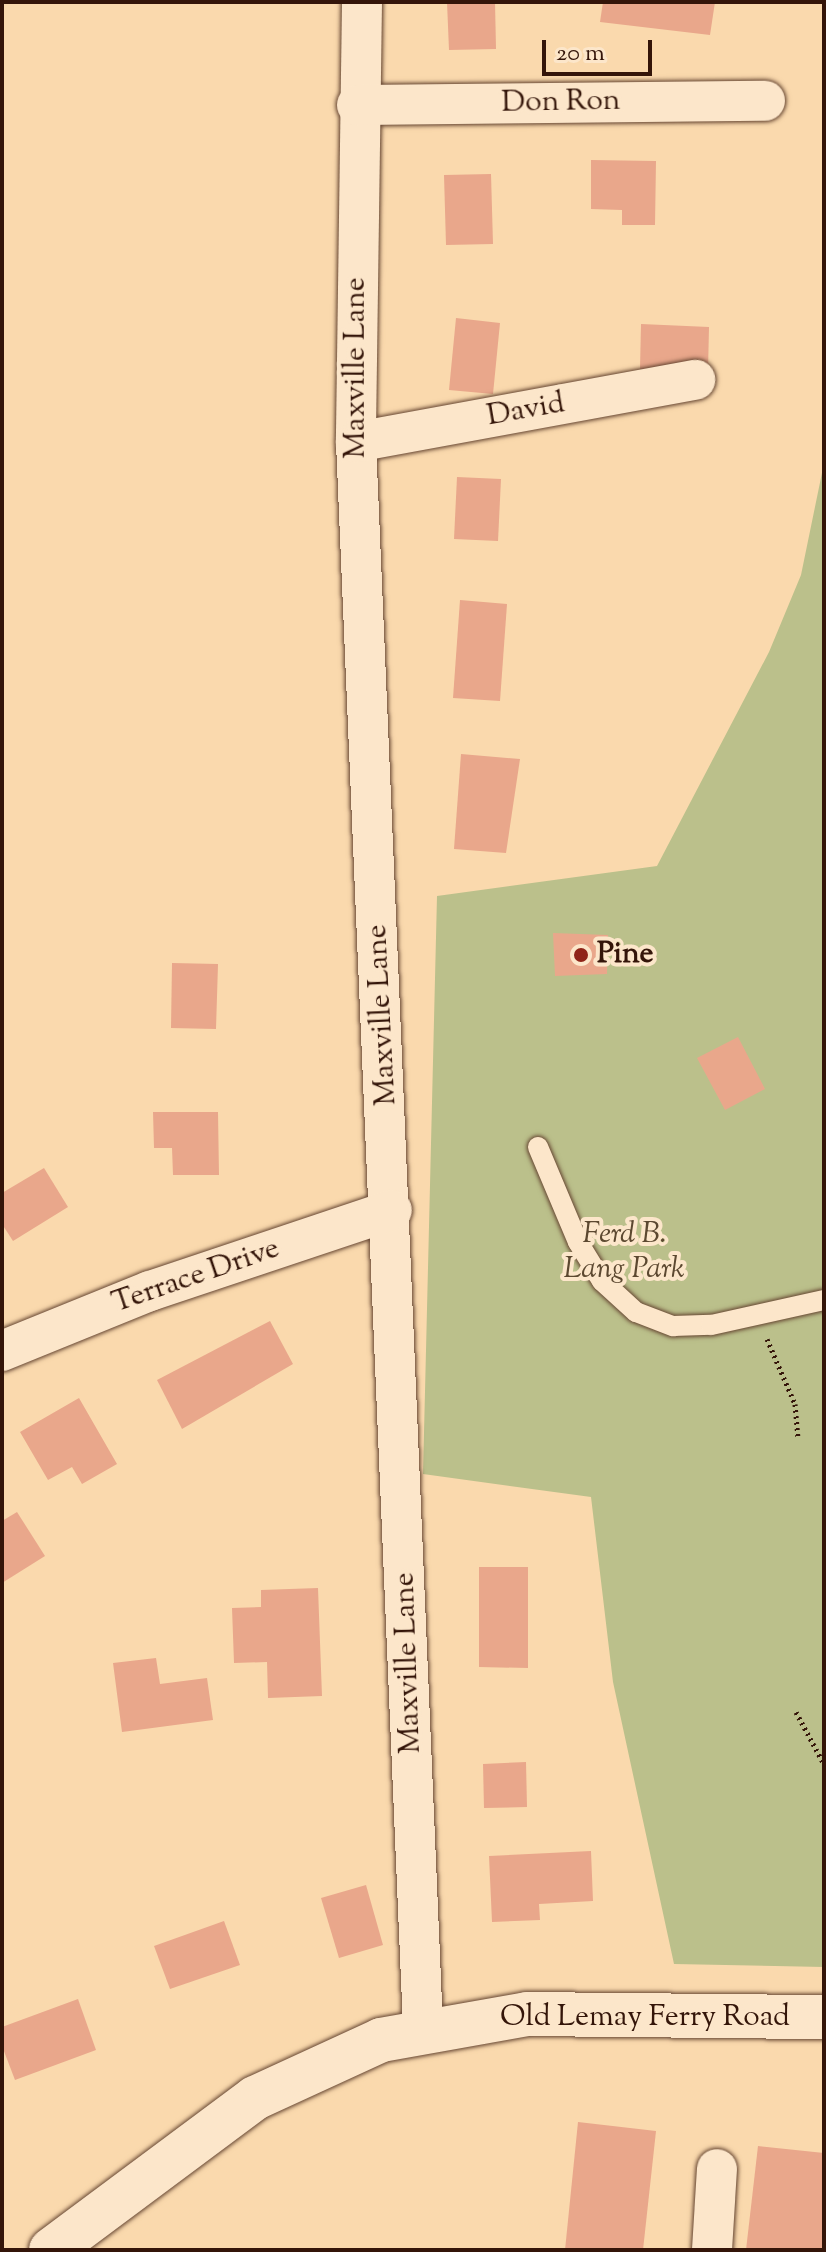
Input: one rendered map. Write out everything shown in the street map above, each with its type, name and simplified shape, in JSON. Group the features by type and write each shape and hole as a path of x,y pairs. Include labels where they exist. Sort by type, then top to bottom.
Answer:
{"main road":[{"name":"Old Lemay Ferry Road","path":"51,2250 255,2098 352,2050 423,2029 571,2012 824,2017"}],"street":[{"name":"Maxville Lane","path":"362,2 357,105 356,442 392,1210 423,2029"},
{"name":"Don Ron","path":"357,105 765,101"},
{"name":"David","path":"356,442 695,380"},
{"name":"Terrace Drive","path":"2,1351 150,1291 392,1210"},
{"path":"712,2250 717,2169"}],"lane":[{"path":"538,1147 578,1242 602,1281 636,1312 673,1326 759,1315 824,1300"}],"path":[{"path":"759,1315 795,1404 798,1439"},
{"path":"796,1712 824,1764"}],"green space":[{"name":"Ferd B. Lang Park","path":"824,463 824,1967 674,1964 613,1682 591,1497 423,1474 437,896 657,866 769,652 801,575"}],"building":[{"path":"447,2 495,2 496,49 449,50"},
{"path":"603,2 715,2 710,35 600,22"},
{"path":"591,160 656,161 655,225 622,225 622,210 591,209"},
{"path":"491,174 493,244 446,245 444,175"},
{"path":"456,318 500,323 493,394 449,390"},
{"path":"641,324 709,327 708,371 640,369"},
{"path":"457,477 501,479 498,541 454,539"},
{"path":"460,600 507,604 500,701 453,698"},
{"path":"461,754 520,759 506,853 454,849"},
{"name":"Pine","path":"553,933 608,935 607,974 555,976"},
{"path":"172,963 218,964 216,1029 171,1028"},
{"path":"738,1037 765,1089 725,1110 697,1058"},
{"path":"153,1112 218,1112 219,1175 173,1175 172,1148 154,1148"},
{"path":"44,1168 68,1207 13,1241 2,1224 2,1193"},
{"path":"270,1321 293,1364 182,1429 157,1380"},
{"path":"79,1398 117,1464 82,1484 72,1467 48,1480 20,1432"},
{"path":"17,1512 45,1556 2,1583 2,1521"},
{"path":"479,1567 528,1567 528,1668 479,1667"},
{"path":"318,1588 322,1696 268,1698 267,1662 234,1663 232,1608 261,1607 261,1590"},
{"path":"156,1658 160,1684 207,1678 213,1720 122,1732 113,1663"},
{"path":"526,1762 527,1807 484,1808 483,1764"},
{"path":"591,1851 593,1901 539,1904 540,1920 492,1922 489,1856"},
{"path":"366,1885 383,1945 339,1958 321,1898"},
{"path":"224,1921 240,1965 170,1989 154,1946"},
{"path":"78,1999 96,2050 15,2080 2,2046 2,2027"},
{"path":"578,2122 656,2131 643,2250 565,2250"},
{"path":"758,2146 824,2153 824,2250 746,2250"}],"place":[{"name":"Pine","path":"581,955"}]}
